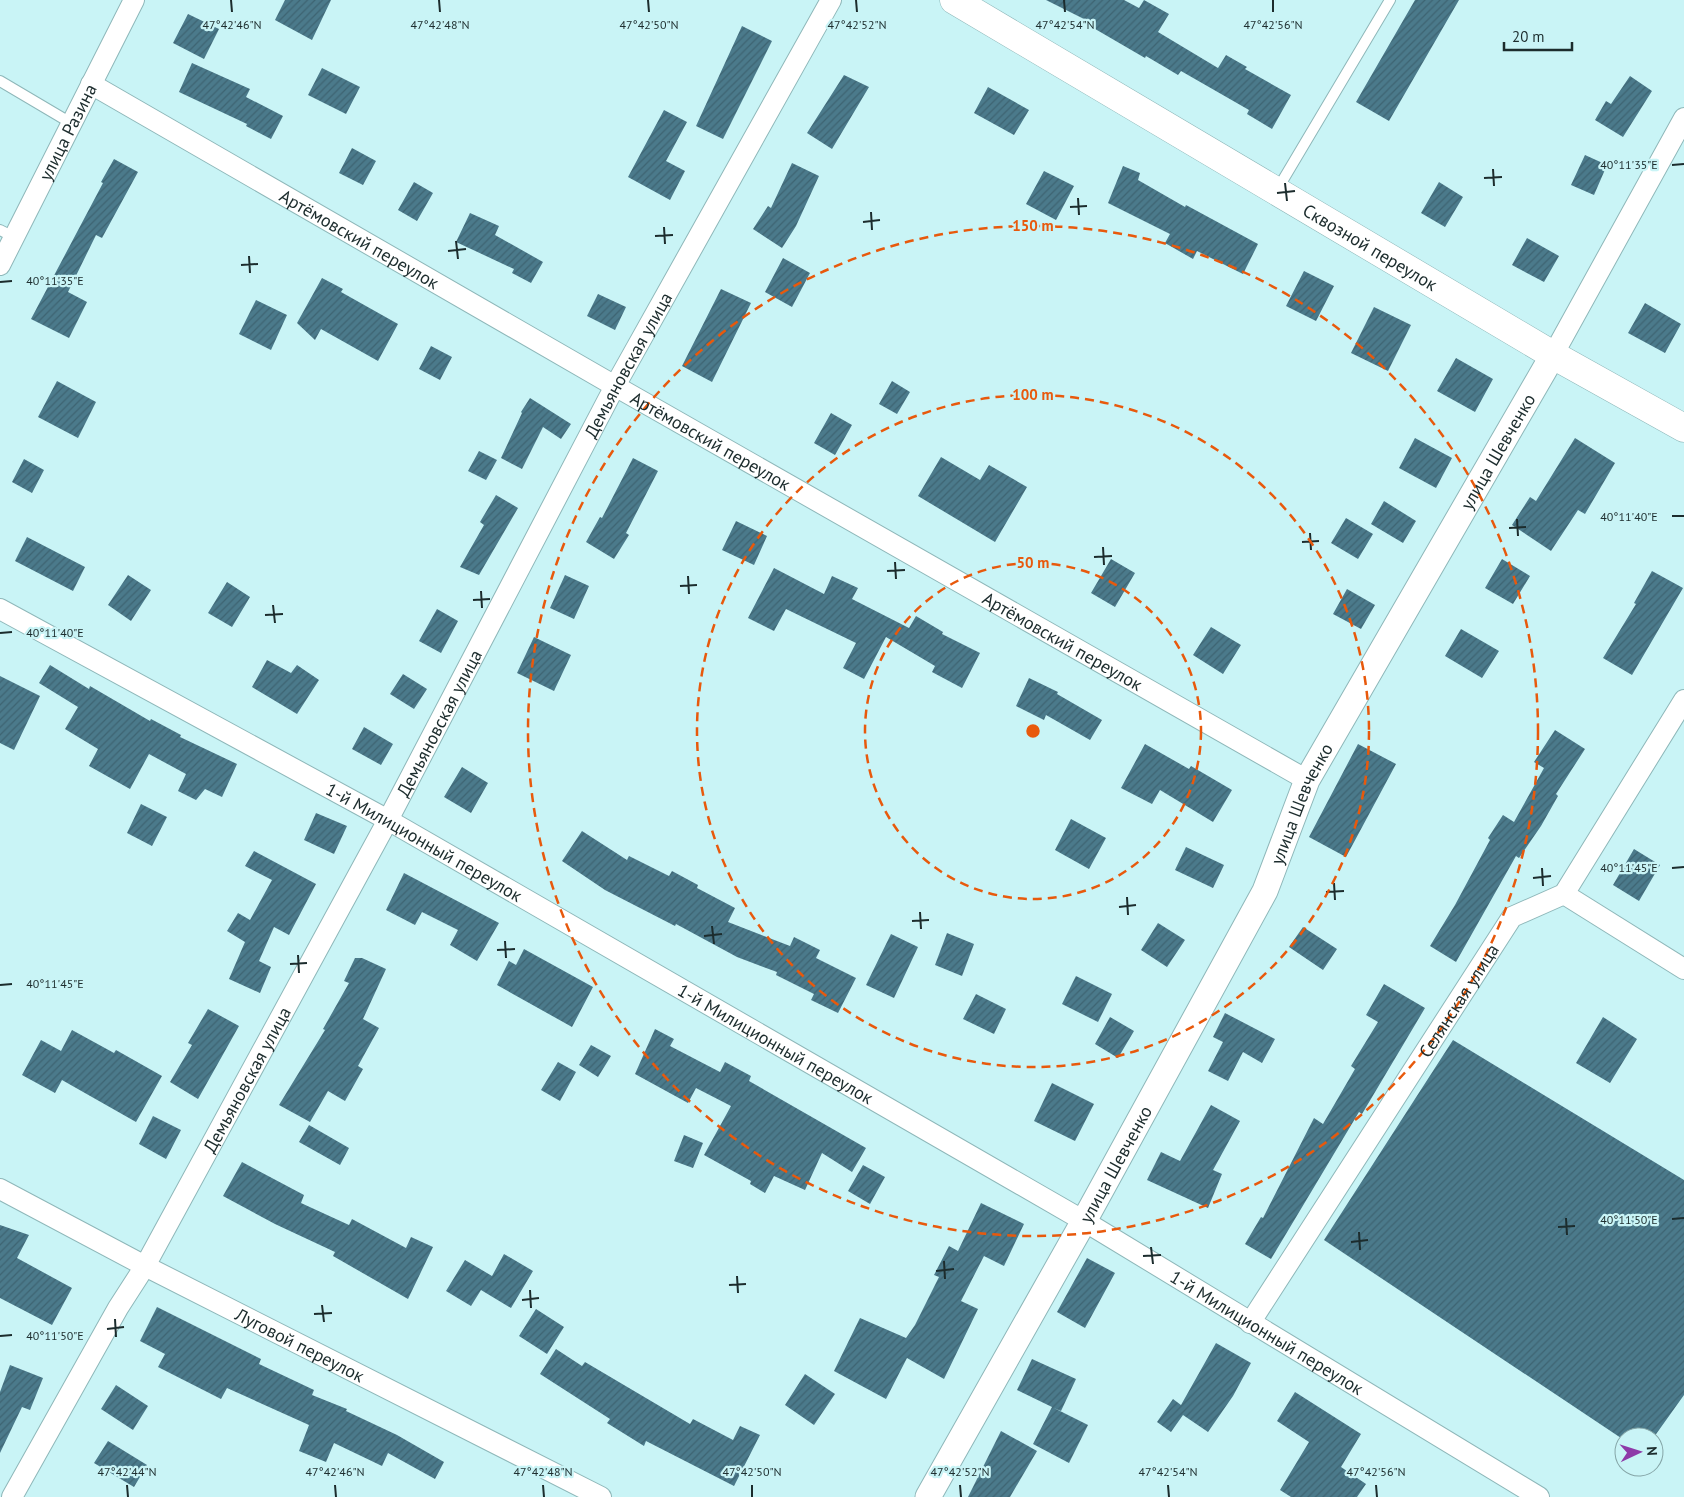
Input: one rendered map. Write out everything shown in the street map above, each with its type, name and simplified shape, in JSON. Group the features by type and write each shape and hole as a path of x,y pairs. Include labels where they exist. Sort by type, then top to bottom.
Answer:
{"main road":[{"name":"Сквозной переулок","path":"954,0 1553,355 1684,428"}],"street":[{"name":"улица Разина","path":"0,265 7,233 71,123 134,0"},
{"name":"Демьяновская улица","path":"12,1497 118,1308 145,1266 388,820 615,386 831,0"},
{"name":"Артёмовский переулок","path":"90,84 615,386 1307,780"},
{"name":"улица Шевченко","path":"928,1497 1084,1221 1264,892 1307,780 1553,355 1684,118"},
{"name":"1-й Милиционный переулок","path":"0,608 388,820 1084,1221 1539,1497"},
{"path":"1684,700 1564,894 1684,969"},
{"name":"Селянская улица","path":"1250,1323 1512,917 1564,894"},
{"name":"Луговой переулок","path":"0,1189 145,1266 601,1497"}],"lane":[{"path":"1276,191 1390,0"},
{"path":"0,81 71,123"}],"building":[{"path":"285,0 331,0 312,40 275,20"},
{"path":"1046,0 1124,0 1139,8 1144,0 1169,14 1158,32 1218,68 1226,55 1247,67 1245,69 1291,95 1272,129 1247,114 1249,110 1181,71 1178,75 1146,56 1145,58 1090,26 1092,23"},
{"path":"1415,0 1459,0 1389,121 1356,102"},
{"path":"188,14 219,29 204,59 173,43"},
{"path":"742,26 772,41 723,139 696,126"},
{"path":"192,63 250,89 246,97 283,116 271,139 246,126 247,124 179,92"},
{"path":"322,68 360,87 346,114 308,95"},
{"path":"844,75 869,87 832,149 807,133"},
{"path":"1630,76 1652,91 1623,137 1595,120 1606,101 1611,104"},
{"path":"988,87 1029,110 1014,135 974,113"},
{"path":"664,110 687,122 666,161 685,171 670,200 628,177"},
{"path":"352,148 376,161 363,185 339,173"},
{"path":"1585,155 1607,165 1594,195 1571,185"},
{"path":"114,159 138,172 102,238 96,235 68,292 87,302 69,338 31,319"},
{"path":"792,163 819,176 796,226 782,248 753,229 768,206 771,208"},
{"path":"1123,166 1140,173 1138,180 1185,207 1186,205 1258,244 1243,274 1197,251 1193,259 1165,243 1170,234 1108,203"},
{"path":"1044,171 1074,186 1056,220 1026,204"},
{"path":"414,182 433,193 417,221 398,210"},
{"path":"1439,182 1463,197 1445,227 1421,213"},
{"path":"470,213 499,226 495,235 543,262 531,283 512,273 514,269 456,242"},
{"path":"1527,238 1559,256 1544,282 1512,265"},
{"path":"783,258 810,273 792,307 765,292"},
{"path":"1304,271 1334,286 1316,321 1286,306"},
{"path":"322,278 343,289 341,292 398,324 378,361 321,329 315,340 297,323"},
{"path":"721,289 751,303 712,382 682,366"},
{"path":"598,294 626,307 615,330 587,316"},
{"path":"256,300 287,315 271,350 239,334"},
{"path":"1645,303 1681,324 1665,353 1628,333"},
{"path":"1374,307 1411,325 1388,371 1351,353"},
{"path":"431,346 452,357 440,380 419,369"},
{"path":"1456,358 1493,379 1475,412 1437,391"},
{"path":"57,381 96,402 78,438 38,417"},
{"path":"892,381 910,392 897,414 879,404"},
{"path":"530,398 571,424 561,439 543,427 522,469 501,458 521,412"},
{"path":"831,413 852,425 835,455 814,443"},
{"path":"1415,438 1452,458 1436,488 1399,468"},
{"path":"1575,438 1615,463 1585,514 1578,510 1551,551 1512,525 1530,497 1536,501"},
{"path":"479,451 497,460 486,480 468,471"},
{"path":"941,457 980,480 989,465 1027,487 995,542 918,496"},
{"path":"633,458 658,471 626,533 629,535 614,559 586,542 600,517 602,518"},
{"path":"24,459 44,470 32,493 12,482"},
{"path":"496,495 518,508 479,575 460,567 484,525 480,522"},
{"path":"1384,501 1416,521 1403,543 1371,524"},
{"path":"1346,518 1373,534 1358,559 1331,543"},
{"path":"736,521 767,536 754,565 722,550"},
{"path":"27,537 85,567 73,591 15,561"},
{"path":"1111,559 1135,573 1115,607 1091,593"},
{"path":"1502,559 1530,576 1513,604 1485,588"},
{"path":"774,568 824,594 832,576 858,588 852,599 909,628 916,616 943,632 942,634 980,653 962,688 932,672 935,666 886,637 864,679 843,668 856,643 786,609 774,631 748,618"},
{"path":"1652,571 1683,588 1632,675 1603,658 1636,604 1634,603"},
{"path":"128,575 151,590 131,621 108,605"},
{"path":"565,575 589,586 574,619 550,608"},
{"path":"227,582 250,597 232,627 208,613"},
{"path":"1347,589 1375,605 1361,629 1333,614"},
{"path":"437,609 458,621 441,653 419,641"},
{"path":"1211,627 1241,645 1223,674 1193,655"},
{"path":"1461,629 1499,651 1482,678 1445,656"},
{"path":"534,637 571,655 554,691 517,673"},
{"path":"267,660 291,673 297,665 319,680 297,714 252,687"},
{"path":"50,665 89,689 90,686 150,721 151,719 181,735 180,737 237,764 222,797 205,789 196,800 178,791 186,774 149,754 130,789 89,766 98,749 65,729 78,707 39,683"},
{"path":"403,674 427,689 414,709 390,694"},
{"path":"0,676 40,696 14,750 0,743"},
{"path":"1029,678 1058,692 1057,694 1102,720 1090,740 1046,715 1044,720 1016,706"},
{"path":"364,727 393,744 381,765 352,749"},
{"path":"1555,730 1585,749 1556,794 1558,796 1541,826 1519,858 1516,856 1456,962 1430,946 1455,905 1490,840 1488,838 1503,815 1514,822 1544,768 1534,762"},
{"path":"1145,744 1189,769 1191,766 1232,790 1213,822 1160,790 1152,804 1121,788"},
{"path":"1358,744 1396,764 1346,857 1309,837"},
{"path":"462,767 488,783 471,813 444,797"},
{"path":"141,804 167,817 152,846 127,833"},
{"path":"316,813 347,826 334,854 304,840"},
{"path":"1071,819 1106,838 1089,869 1055,850"},
{"path":"582,831 627,860 629,856 669,876 672,871 698,885 697,888 735,908 728,922 790,946 794,937 820,950 816,958 856,978 838,1013 811,1000 814,994 776,975 777,972 737,957 676,924 675,926 605,890 562,861"},
{"path":"1186,847 1224,865 1213,888 1175,870"},
{"path":"1634,849 1660,865 1639,901 1613,885"},
{"path":"254,851 316,884 289,935 274,927 259,961 271,967 260,993 229,979 245,942 227,931 238,913 250,920 272,880 245,866"},
{"path":"404,873 499,923 477,961 450,945 458,930 422,912 415,925 386,910"},
{"path":"1158,923 1185,940 1167,967 1141,950"},
{"path":"1303,927 1337,949 1323,970 1289,947"},
{"path":"947,933 974,944 962,976 935,965"},
{"path":"891,934 918,947 894,998 866,985"},
{"path":"524,949 593,987 572,1027 497,985 509,961 516,965"},
{"path":"355,958 362,958 386,969 363,1019 379,1028 358,1066 363,1069 345,1101 328,1091 310,1122 279,1105 325,1030 323,1029 349,983 344,981"},
{"path":"1076,976 1112,994 1098,1022 1062,1004"},
{"path":"1384,984 1425,1008 1362,1114 1359,1112 1271,1259 1245,1244 1261,1217 1263,1218 1314,1118 1323,1124 1355,1069 1351,1066 1378,1022 1366,1015"},
{"path":"976,994 1006,1009 994,1034 963,1019"},
{"path":"208,1009 239,1026 198,1099 170,1082 192,1045 188,1043"},
{"path":"1225,1013 1275,1039 1262,1063 1243,1052 1228,1081 1208,1071 1223,1042 1213,1037"},
{"path":"1110,1017 1134,1031 1118,1058 1095,1044"},
{"path":"1603,1017 1637,1039 1610,1083 1576,1063"},
{"path":"655,1029 674,1039 670,1046 720,1072 725,1062 751,1076 749,1081 866,1148 852,1172 822,1153 805,1190 774,1176 765,1193 750,1184 751,1181 704,1155 731,1106 696,1088 688,1103 635,1074"},
{"path":"72,1030 114,1053 116,1050 162,1076 136,1122 62,1080 55,1093 22,1075 41,1040 61,1051"},
{"path":"1453,1040 1684,1180 1684,1395 1661,1427 1614,1427 1614,1433 1324,1240"},
{"path":"591,1045 611,1056 598,1077 579,1065"},
{"path":"558,1062 576,1072 560,1101 541,1090"},
{"path":"1052,1083 1094,1104 1075,1141 1034,1121"},
{"path":"1211,1105 1240,1121 1213,1170 1222,1174 1208,1208 1147,1180 1161,1152 1180,1161"},
{"path":"153,1116 181,1130 166,1159 139,1144"},
{"path":"309,1125 349,1148 340,1165 299,1142"},
{"path":"684,1135 703,1143 693,1168 674,1161"},
{"path":"242,1162 304,1195 301,1203 349,1225 352,1219 406,1248 411,1237 433,1247 408,1299 333,1256 335,1252 275,1224 223,1196"},
{"path":"863,1165 885,1177 870,1204 848,1191"},
{"path":"981,1203 1024,1224 1004,1266 984,1256 961,1301 978,1309 944,1379 907,1358 886,1399 834,1371 860,1318 906,1338 915,1325 939,1277 934,1275 949,1246 958,1251"},
{"path":"0,1225 29,1235 17,1258 72,1288 52,1325 0,1298"},
{"path":"504,1254 533,1271 511,1308 481,1290 471,1306 446,1291 465,1260 492,1276"},
{"path":"1087,1258 1115,1273 1085,1328 1057,1312"},
{"path":"157,1307 261,1359 259,1364 314,1390 312,1395 347,1409 346,1411 397,1435 444,1462 435,1479 388,1453 382,1466 334,1443 326,1462 299,1451 309,1425 227,1388 221,1399 158,1367 165,1354 140,1341"},
{"path":"536,1309 564,1327 547,1354 519,1336"},
{"path":"1216,1343 1251,1363 1233,1396 1208,1432 1183,1415 1171,1432 1157,1422 1173,1399 1181,1405"},
{"path":"556,1349 582,1366 585,1362 690,1424 693,1419 733,1440 740,1426 760,1435 734,1486 646,1441 644,1446 607,1423 610,1419 540,1374"},
{"path":"1032,1359 1076,1379 1061,1411 1054,1408 1088,1425 1069,1463 1033,1444 1052,1407 1017,1390"},
{"path":"10,1365 43,1378 30,1410 22,1407 0,1453 0,1392"},
{"path":"805,1374 835,1394 814,1425 785,1405"},
{"path":"116,1385 148,1406 133,1430 101,1409"},
{"path":"1295,1392 1361,1434 1341,1467 1366,1484 1357,1497 1291,1497 1280,1490 1309,1442 1277,1421"},
{"path":"1001,1431 1037,1451 1010,1497 968,1497"},
{"path":"108,1441 147,1465 134,1487 94,1463"}]}
